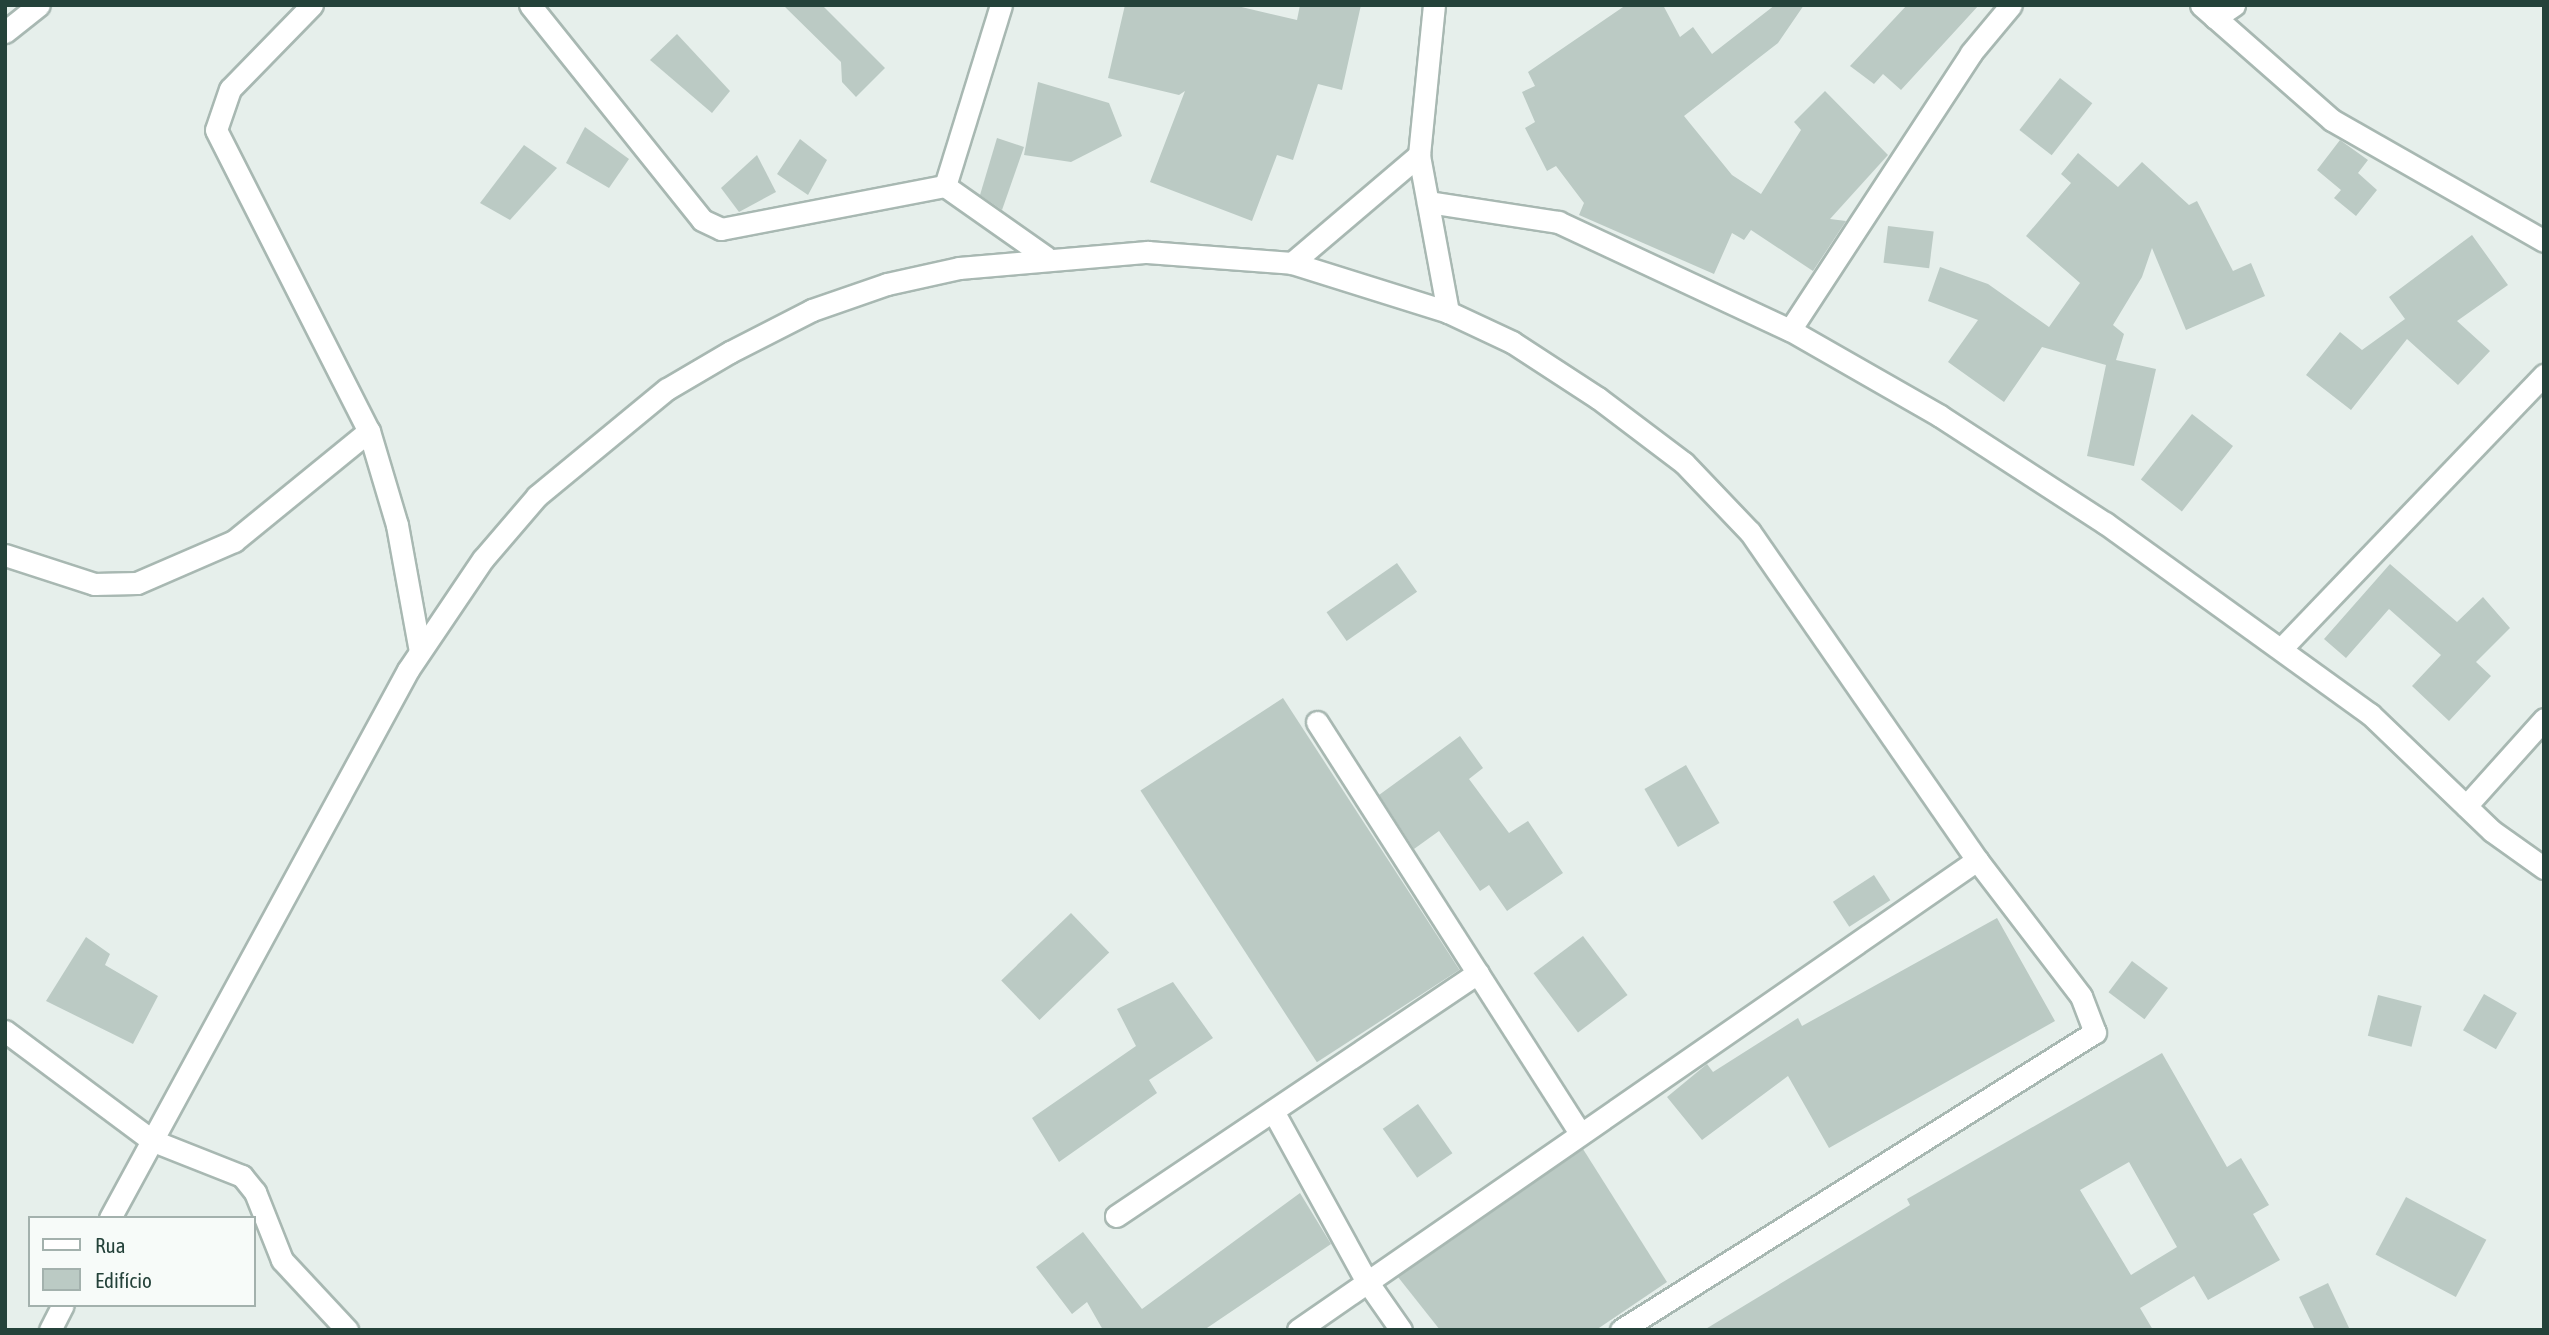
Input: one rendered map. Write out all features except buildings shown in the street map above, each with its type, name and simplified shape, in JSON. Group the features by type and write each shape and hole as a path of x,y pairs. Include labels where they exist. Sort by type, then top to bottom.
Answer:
{"street":[{"path":"5,32 39,5"},
{"path":"312,5 230,89 216,130 369,431 397,525 420,651"},
{"path":"530,5 702,220 721,229 945,186 1046,257"},
{"path":"945,186 1001,5"},
{"path":"1434,5 1419,155 1448,312"},
{"path":"1790,330 1971,53 2011,5"},
{"path":"2208,11 2234,5"},
{"path":"2208,11 2332,120 2544,241"},
{"path":"1292,263 1419,155"},
{"path":"1429,202 1558,222 1790,330 1940,416 2105,523 2370,714 2466,806 2544,868"},
{"path":"111,1216 420,651 483,559 537,496 667,389 812,310 887,284 1046,257 1147,252 1292,263 1448,312 1512,342 1598,398 1684,463 1741,522 1976,860 2081,996 2095,1032 1621,1330"},
{"path":"2281,649 2544,375"},
{"path":"5,555 94,584 138,583 234,541 369,431"},
{"path":"2466,806 2544,719"},
{"path":"1317,722 1580,1133"},
{"path":"1298,1330 1366,1280 1976,860"},
{"path":"1116,1216 1478,973"},
{"path":"5,1031 151,1140 242,1176 256,1192 282,1260 347,1330"},
{"path":"1273,1111 1366,1280 1401,1330"},
{"path":"50,1330 62,1307"}]}
